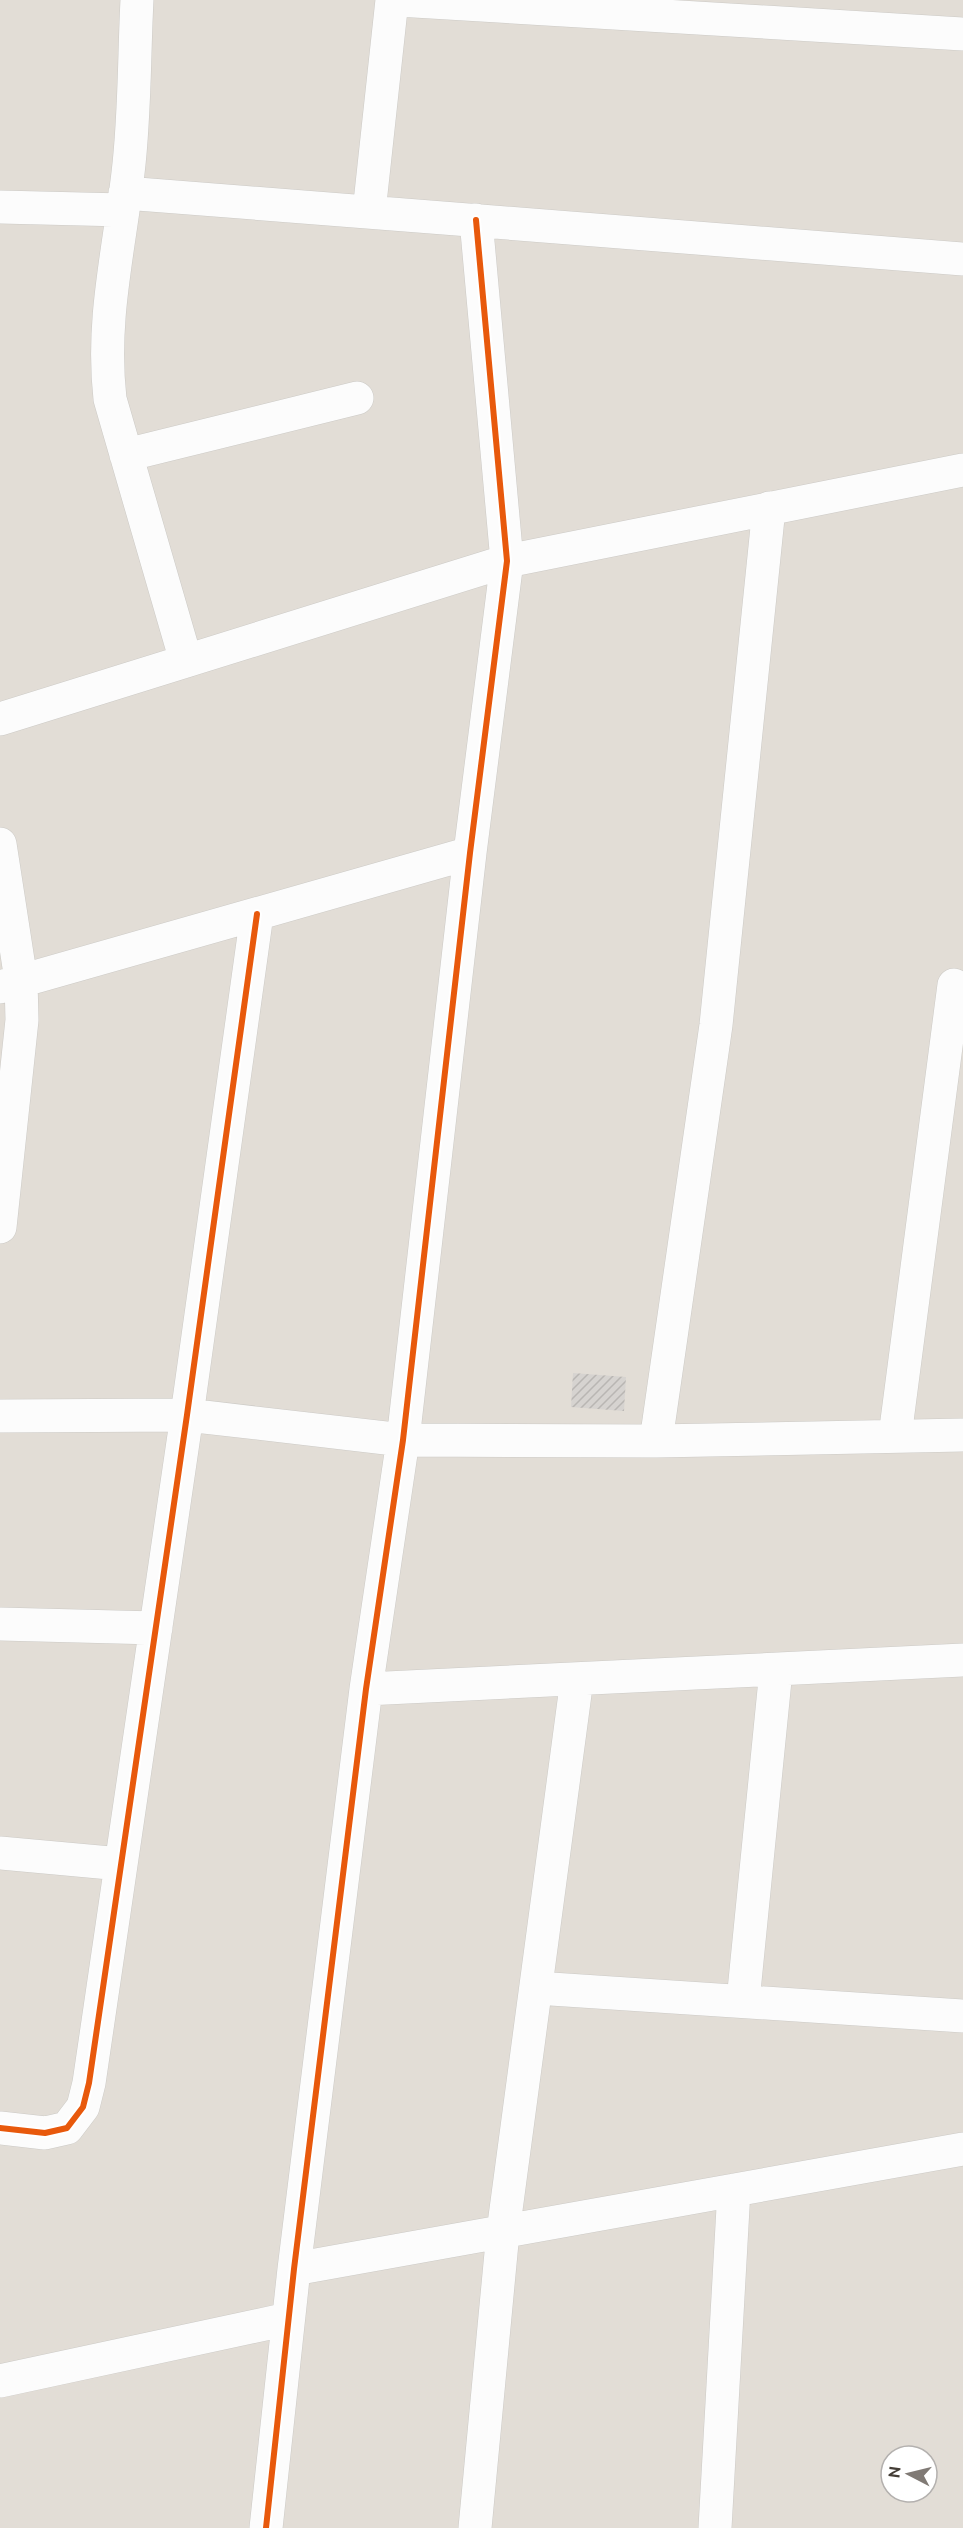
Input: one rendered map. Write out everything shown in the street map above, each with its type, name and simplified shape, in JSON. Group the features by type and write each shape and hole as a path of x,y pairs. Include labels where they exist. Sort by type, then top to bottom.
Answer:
{"street":[{"path":"137,0 129,171 107,322 106,366 110,399 186,661"},
{"path":"369,212 392,0"},
{"path":"398,0 963,34"},
{"path":"0,207 124,201 369,212 963,259"},
{"path":"266,2528 294,2269 366,1689 403,1440 470,853 507,561 476,220"},
{"path":"126,455 357,398"},
{"path":"0,719 507,561 963,470"},
{"path":"656,1441 716,1025 770,508"},
{"path":"0,844 11,984 22,1020 0,1227"},
{"path":"11,984 470,853"},
{"path":"0,2128 45,2133 68,2128 83,2107 89,2083 187,1415 257,914"},
{"path":"896,1436 951,1101 954,985"},
{"path":"0,1416 187,1415 403,1440 656,1441 963,1435"},
{"path":"0,1624 156,1628"},
{"path":"366,1689 963,1660"},
{"path":"743,2001 776,1670"},
{"path":"475,2528 503,2232 577,1679"},
{"path":"0,1853 122,1864"},
{"path":"536,1988 963,2016"},
{"path":"294,2269 963,2149"},
{"path":"715,2528 735,2190"},
{"path":"0,2381 288,2319"}],"shaded area":[{"path":"0,0 963,0 963,2528 0,2528"}],"building":[{"path":"573,1373 626,1377 624,1411 571,1407"}],"cycle path":[{"path":"266,2528 294,2269 366,1689 403,1440 470,853 507,561 476,220"},
{"path":"0,2128 45,2133 67,2128 83,2107 89,2083 187,1415 257,914"}]}
